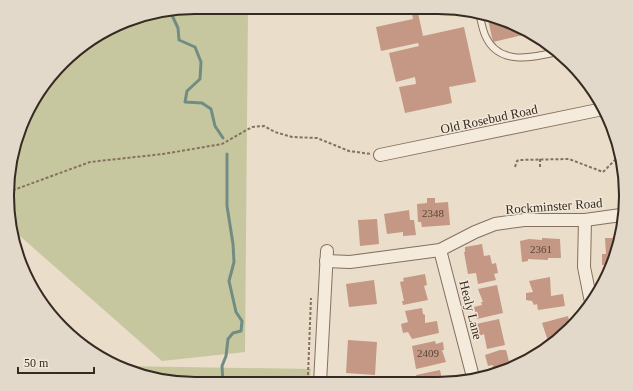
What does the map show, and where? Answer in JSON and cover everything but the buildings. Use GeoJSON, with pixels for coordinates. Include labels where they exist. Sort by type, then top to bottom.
{"type":"FeatureCollection","features":[{"type":"Feature","properties":{"kind":"street","name":"Old Rosebud Road"},"geometry":{"type":"LineString","coordinates":[[380,155],[598,110]]}},
{"type":"Feature","properties":{"kind":"street","name":"Rockminster Road"},"geometry":{"type":"LineString","coordinates":[[320,377],[327,256],[350,262],[440,250],[475,232],[495,224],[524,220],[585,220],[618,216]]}},
{"type":"Feature","properties":{"kind":"street"},"geometry":{"type":"LineString","coordinates":[[585,220],[584,267],[589,294]]}},
{"type":"Feature","properties":{"kind":"street","name":"Healy Lane"},"geometry":{"type":"LineString","coordinates":[[440,250],[472,374]]}},
{"type":"Feature","properties":{"kind":"lane"},"geometry":{"type":"LineString","coordinates":[[481,19],[485,35],[491,44],[502,53],[515,58],[530,58],[550,54]]}},
{"type":"Feature","properties":{"kind":"path"},"geometry":{"type":"LineString","coordinates":[[14,190],[90,162],[163,154],[222,144],[252,127],[264,126],[275,132],[292,137],[317,138],[349,151],[380,155]]}},
{"type":"Feature","properties":{"kind":"path"},"geometry":{"type":"LineString","coordinates":[[515,167],[517,161],[519,160],[540,159],[577,161],[603,172],[616,159]]}},
{"type":"Feature","properties":{"kind":"path"},"geometry":{"type":"LineString","coordinates":[[540,159],[540,167]]}},
{"type":"Feature","properties":{"kind":"path"},"geometry":{"type":"LineString","coordinates":[[308,375],[311,298]]}},
{"type":"Feature","properties":{"kind":"green space"},"geometry":{"type":"Polygon","coordinates":[[[184,14],[248,14],[245,352],[162,361],[18,234],[14,207],[14,184],[17,160],[33,115],[52,85],[76,59],[105,38],[126,28],[160,17],[184,14]]]}},
{"type":"Feature","properties":{"kind":"green space"},"geometry":{"type":"Polygon","coordinates":[[[135,366],[311,369],[310,377],[184,377],[160,374],[135,366]]]}},
{"type":"Feature","properties":{"kind":"waterway"},"geometry":{"type":"LineString","coordinates":[[172,16],[178,28],[179,40],[195,47],[201,62],[200,79],[187,91],[185,102],[202,103],[211,109],[215,126],[223,138]]}},
{"type":"Feature","properties":{"kind":"waterway"},"geometry":{"type":"LineString","coordinates":[[223,377],[222,366],[226,356],[228,339],[233,333],[241,331],[242,321],[236,312],[229,281],[234,262],[233,244],[227,206],[227,154]]}}]}
